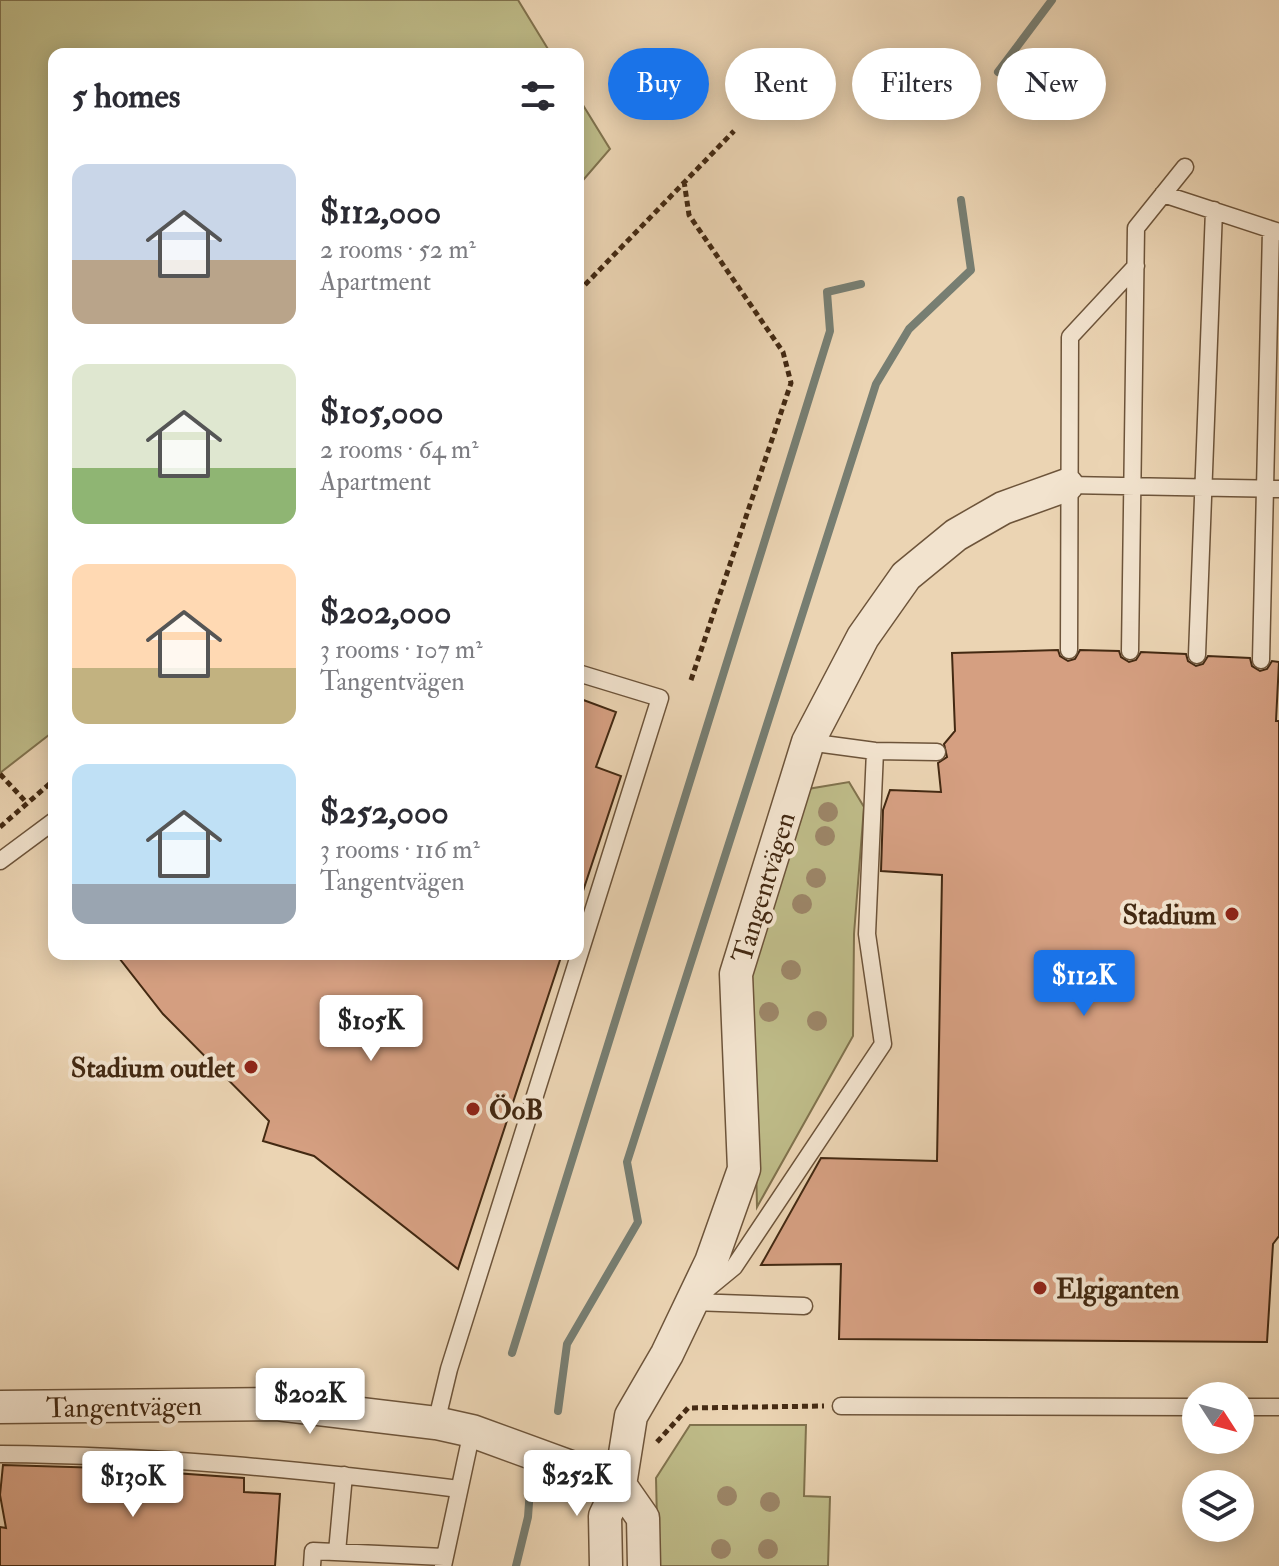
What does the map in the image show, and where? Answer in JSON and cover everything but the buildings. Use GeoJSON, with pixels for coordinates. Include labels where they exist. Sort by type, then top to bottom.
{"type":"FeatureCollection","features":[{"type":"Feature","properties":{"kind":"street","name":"Tangentvägen"},"geometry":{"type":"LineString","coordinates":[[606,1566],[605,1516],[620,1485],[631,1416],[711,1262],[744,1169],[736,974],[808,742],[863,637],[906,576],[956,535],[1003,508],[1067,485]]}},
{"type":"Feature","properties":{"kind":"street","name":"Tangentvägen"},"geometry":{"type":"LineString","coordinates":[[0,1407],[277,1404],[436,1423],[472,1431],[620,1485]]}},
{"type":"Feature","properties":{"kind":"street"},"geometry":{"type":"LineString","coordinates":[[620,1485],[643,1518],[644,1566]]}},
{"type":"Feature","properties":{"kind":"lane"},"geometry":{"type":"LineString","coordinates":[[1130,651],[1136,228],[1185,167]]}},
{"type":"Feature","properties":{"kind":"lane"},"geometry":{"type":"LineString","coordinates":[[1163,194],[1275,231],[1272,488],[1261,660]]}},
{"type":"Feature","properties":{"kind":"lane"},"geometry":{"type":"LineString","coordinates":[[1197,655],[1214,210]]}},
{"type":"Feature","properties":{"kind":"lane"},"geometry":{"type":"LineString","coordinates":[[1069,650],[1067,485],[1070,337],[1136,266]]}},
{"type":"Feature","properties":{"kind":"lane"},"geometry":{"type":"LineString","coordinates":[[1067,485],[1272,488]]}},
{"type":"Feature","properties":{"kind":"lane"},"geometry":{"type":"LineString","coordinates":[[584,675],[660,698],[584,940]]}},
{"type":"Feature","properties":{"kind":"lane"},"geometry":{"type":"LineString","coordinates":[[808,742],[875,751],[937,752]]}},
{"type":"Feature","properties":{"kind":"lane"},"geometry":{"type":"LineString","coordinates":[[692,1302],[734,1267],[883,1044],[867,934],[875,751]]}},
{"type":"Feature","properties":{"kind":"lane"},"geometry":{"type":"LineString","coordinates":[[0,861],[48,825]]}},
{"type":"Feature","properties":{"kind":"lane"},"geometry":{"type":"LineString","coordinates":[[436,1423],[449,1369],[578,960]]}},
{"type":"Feature","properties":{"kind":"lane"},"geometry":{"type":"LineString","coordinates":[[692,1302],[804,1306]]}},
{"type":"Feature","properties":{"kind":"lane"},"geometry":{"type":"LineString","coordinates":[[841,1406],[1182,1407]]}},
{"type":"Feature","properties":{"kind":"lane"},"geometry":{"type":"LineString","coordinates":[[1254,1407],[1279,1407]]}},
{"type":"Feature","properties":{"kind":"lane"},"geometry":{"type":"LineString","coordinates":[[312,1566],[313,1551],[443,1562],[472,1431]]}},
{"type":"Feature","properties":{"kind":"lane"},"geometry":{"type":"LineString","coordinates":[[0,1454],[104,1455],[344,1475],[459,1489]]}},
{"type":"Feature","properties":{"kind":"lane"},"geometry":{"type":"LineString","coordinates":[[337,1552],[344,1475]]}},
{"type":"Feature","properties":{"kind":"path"},"geometry":{"type":"LineString","coordinates":[[584,286],[734,131]]}},
{"type":"Feature","properties":{"kind":"path"},"geometry":{"type":"LineString","coordinates":[[684,181],[689,215],[783,352],[791,383],[690,683]]}},
{"type":"Feature","properties":{"kind":"path"},"geometry":{"type":"LineString","coordinates":[[0,774],[26,802]]}},
{"type":"Feature","properties":{"kind":"path"},"geometry":{"type":"LineString","coordinates":[[0,827],[48,785]]}},
{"type":"Feature","properties":{"kind":"path"},"geometry":{"type":"LineString","coordinates":[[620,1485],[688,1408],[841,1406]]}},
{"type":"Feature","properties":{"kind":"shaded area"},"geometry":{"type":"Polygon","coordinates":[[[0,0],[518,0],[547,48],[48,48],[48,736],[0,773],[0,0]]]}},
{"type":"Feature","properties":{"kind":"shaded area"},"geometry":{"type":"Polygon","coordinates":[[[584,107],[610,149],[584,179],[584,107]]]}},
{"type":"Feature","properties":{"kind":"shaded area"},"geometry":{"type":"Polygon","coordinates":[[[849,782],[864,807],[854,934],[853,1036],[757,1207],[752,975],[808,789],[849,782]]]}},
{"type":"Feature","properties":{"kind":"shaded area"},"geometry":{"type":"Polygon","coordinates":[[[690,1425],[806,1425],[804,1496],[830,1497],[828,1566],[658,1566],[656,1478],[690,1425]]]}},
{"type":"Feature","properties":{"kind":"waterway"},"geometry":{"type":"LineString","coordinates":[[1016,48],[1052,0]]}},
{"type":"Feature","properties":{"kind":"waterway"},"geometry":{"type":"LineString","coordinates":[[558,1411],[567,1344],[638,1222],[627,1162],[876,384],[909,329],[971,270],[961,200]]}},
{"type":"Feature","properties":{"kind":"waterway"},"geometry":{"type":"LineString","coordinates":[[512,1353],[830,331],[827,292],[861,284]]}},
{"type":"Feature","properties":{"kind":"waterway"},"geometry":{"type":"LineString","coordinates":[[516,1566],[528,1517],[530,1489]]}},
{"type":"Feature","properties":{"kind":"place","name":"Stadium"},"geometry":{"type":"Point","coordinates":[1232,914]}},
{"type":"Feature","properties":{"kind":"place","name":"Stadium outlet"},"geometry":{"type":"Point","coordinates":[251,1067]}},
{"type":"Feature","properties":{"kind":"place","name":"ÖoB"},"geometry":{"type":"Point","coordinates":[473,1109]}},
{"type":"Feature","properties":{"kind":"place","name":"Elgiganten"},"geometry":{"type":"Point","coordinates":[1040,1288]}}]}
